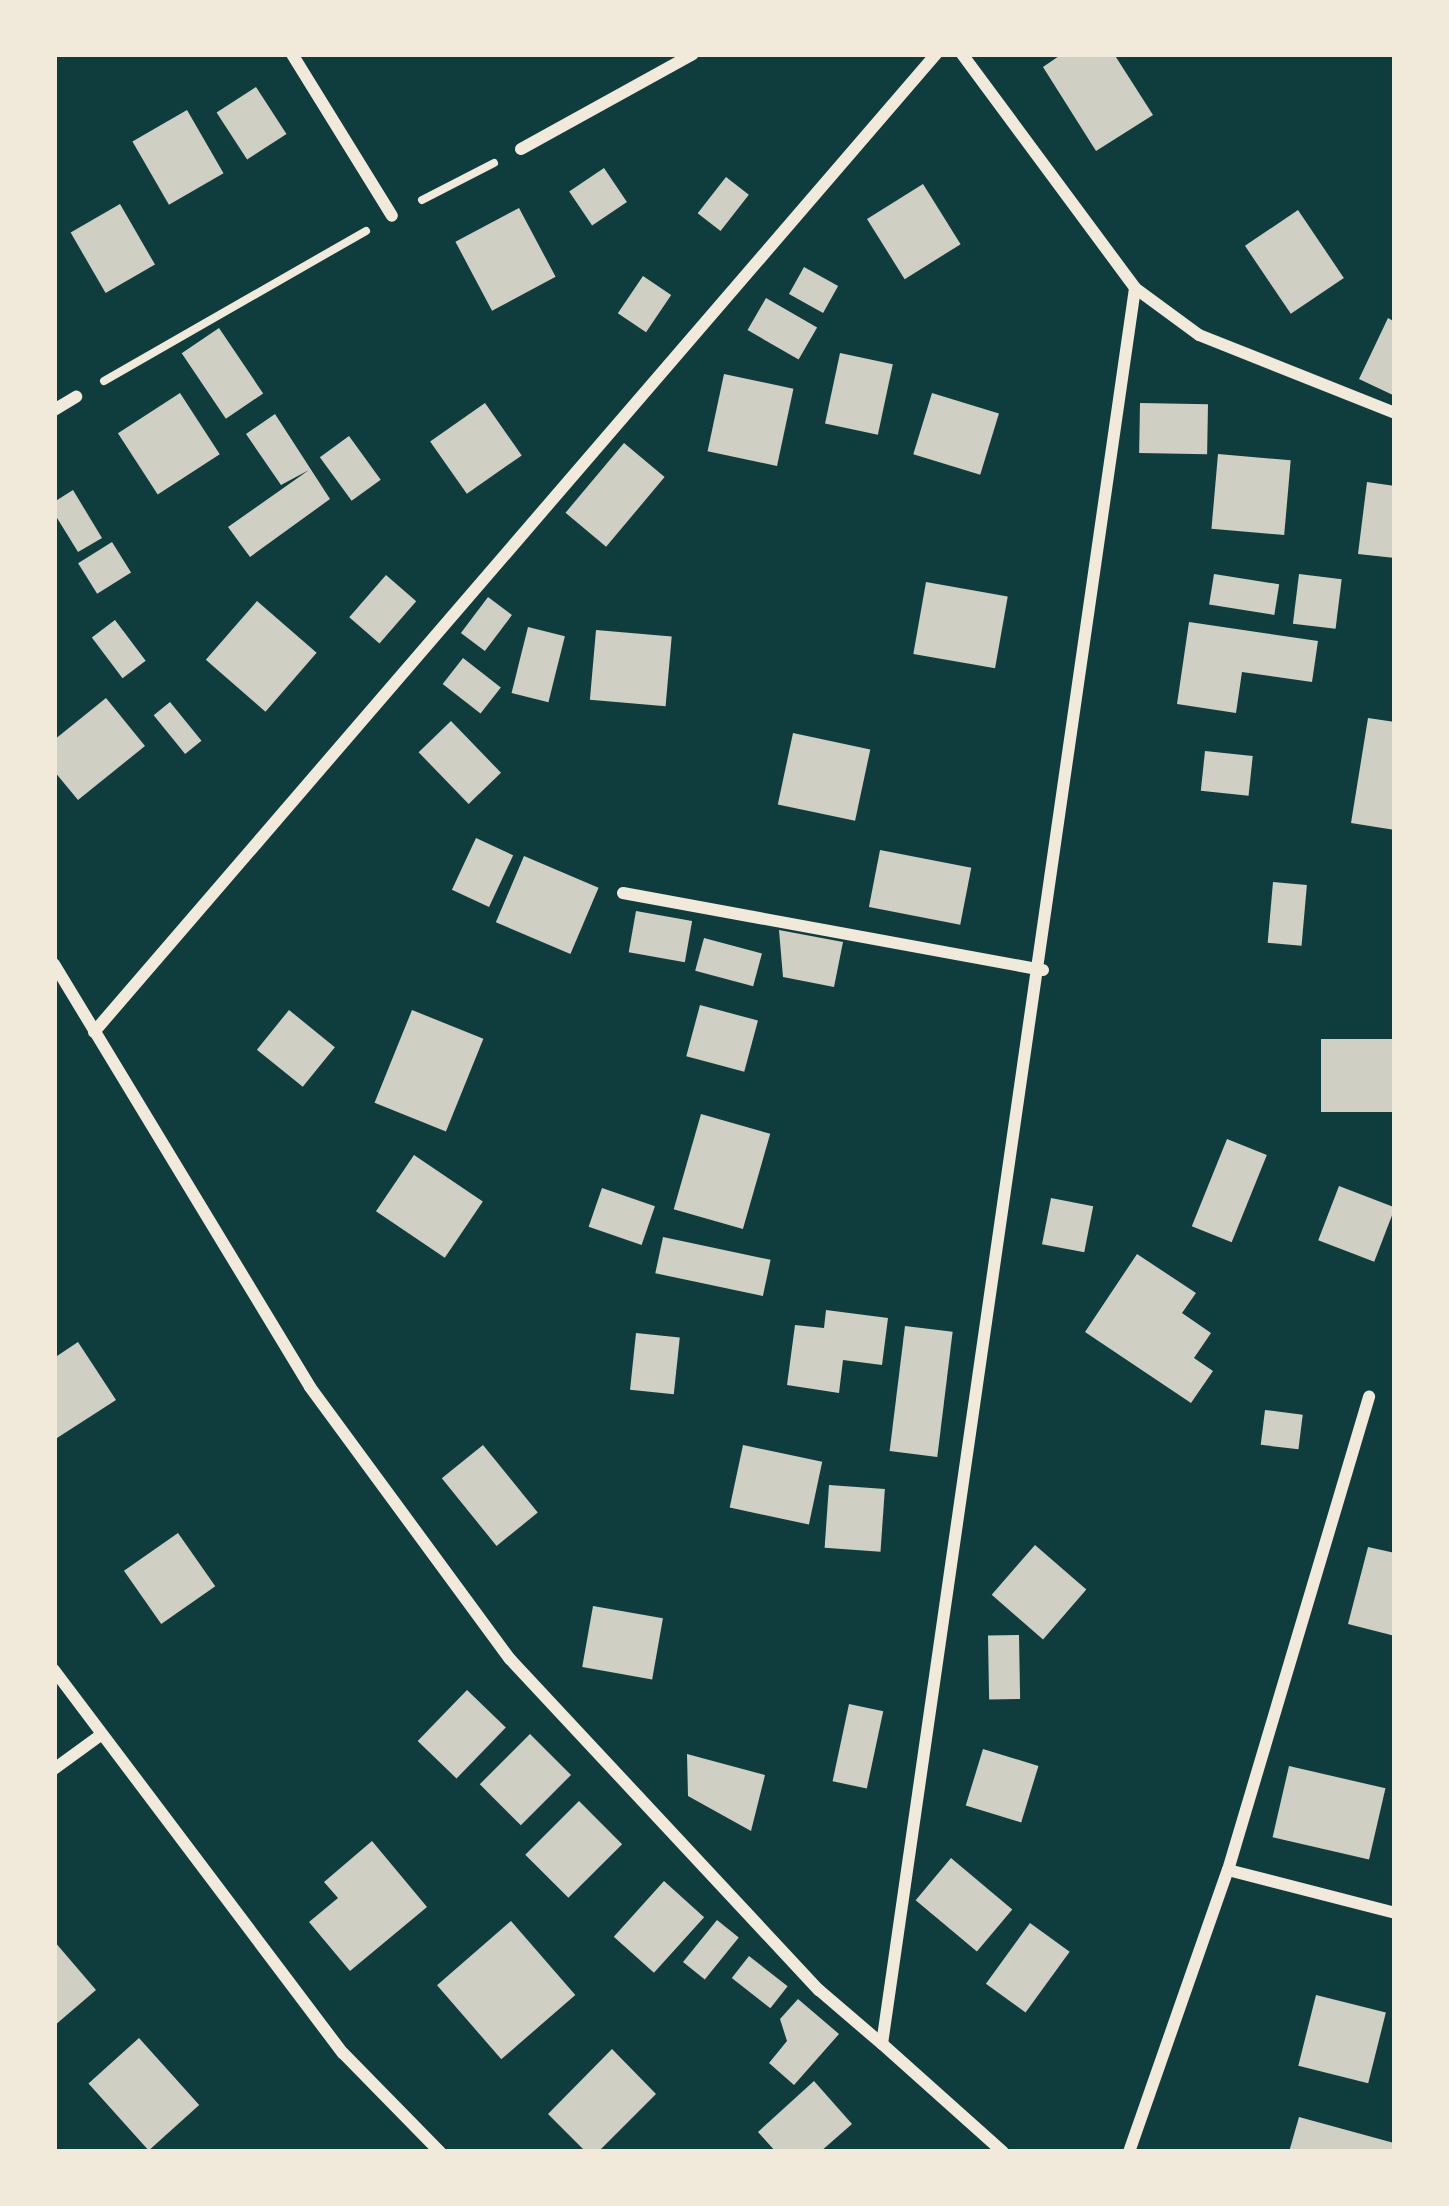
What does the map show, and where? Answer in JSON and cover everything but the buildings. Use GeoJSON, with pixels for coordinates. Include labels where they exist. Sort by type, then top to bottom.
{"type":"FeatureCollection","features":[{"type":"Feature","properties":{"kind":"street"},"geometry":{"type":"LineString","coordinates":[[292,54],[392,216]]}},
{"type":"Feature","properties":{"kind":"street"},"geometry":{"type":"LineString","coordinates":[[521,149],[693,54]]}},
{"type":"Feature","properties":{"kind":"street"},"geometry":{"type":"LineString","coordinates":[[94,1032],[936,54]]}},
{"type":"Feature","properties":{"kind":"street"},"geometry":{"type":"LineString","coordinates":[[962,54],[1136,287],[1199,334],[1395,413]]}},
{"type":"Feature","properties":{"kind":"street"},"geometry":{"type":"LineString","coordinates":[[882,2044],[1043,970],[1136,287]]}},
{"type":"Feature","properties":{"kind":"street"},"geometry":{"type":"LineString","coordinates":[[54,410],[76,397]]}},
{"type":"Feature","properties":{"kind":"street"},"geometry":{"type":"LineString","coordinates":[[623,892],[1043,970]]}},
{"type":"Feature","properties":{"kind":"street"},"geometry":{"type":"LineString","coordinates":[[54,964],[310,1387],[510,1659],[819,1990],[1003,2152]]}},
{"type":"Feature","properties":{"kind":"street"},"geometry":{"type":"LineString","coordinates":[[1129,2152],[1228,1870],[1369,1397]]}},
{"type":"Feature","properties":{"kind":"street"},"geometry":{"type":"LineString","coordinates":[[54,1670],[98,1737],[343,2053],[440,2152]]}},
{"type":"Feature","properties":{"kind":"street"},"geometry":{"type":"LineString","coordinates":[[54,1769],[98,1737]]}},
{"type":"Feature","properties":{"kind":"street"},"geometry":{"type":"LineString","coordinates":[[1228,1870],[1395,1912]]}},
{"type":"Feature","properties":{"kind":"path"},"geometry":{"type":"LineString","coordinates":[[76,397],[392,216],[521,149]]}}]}
